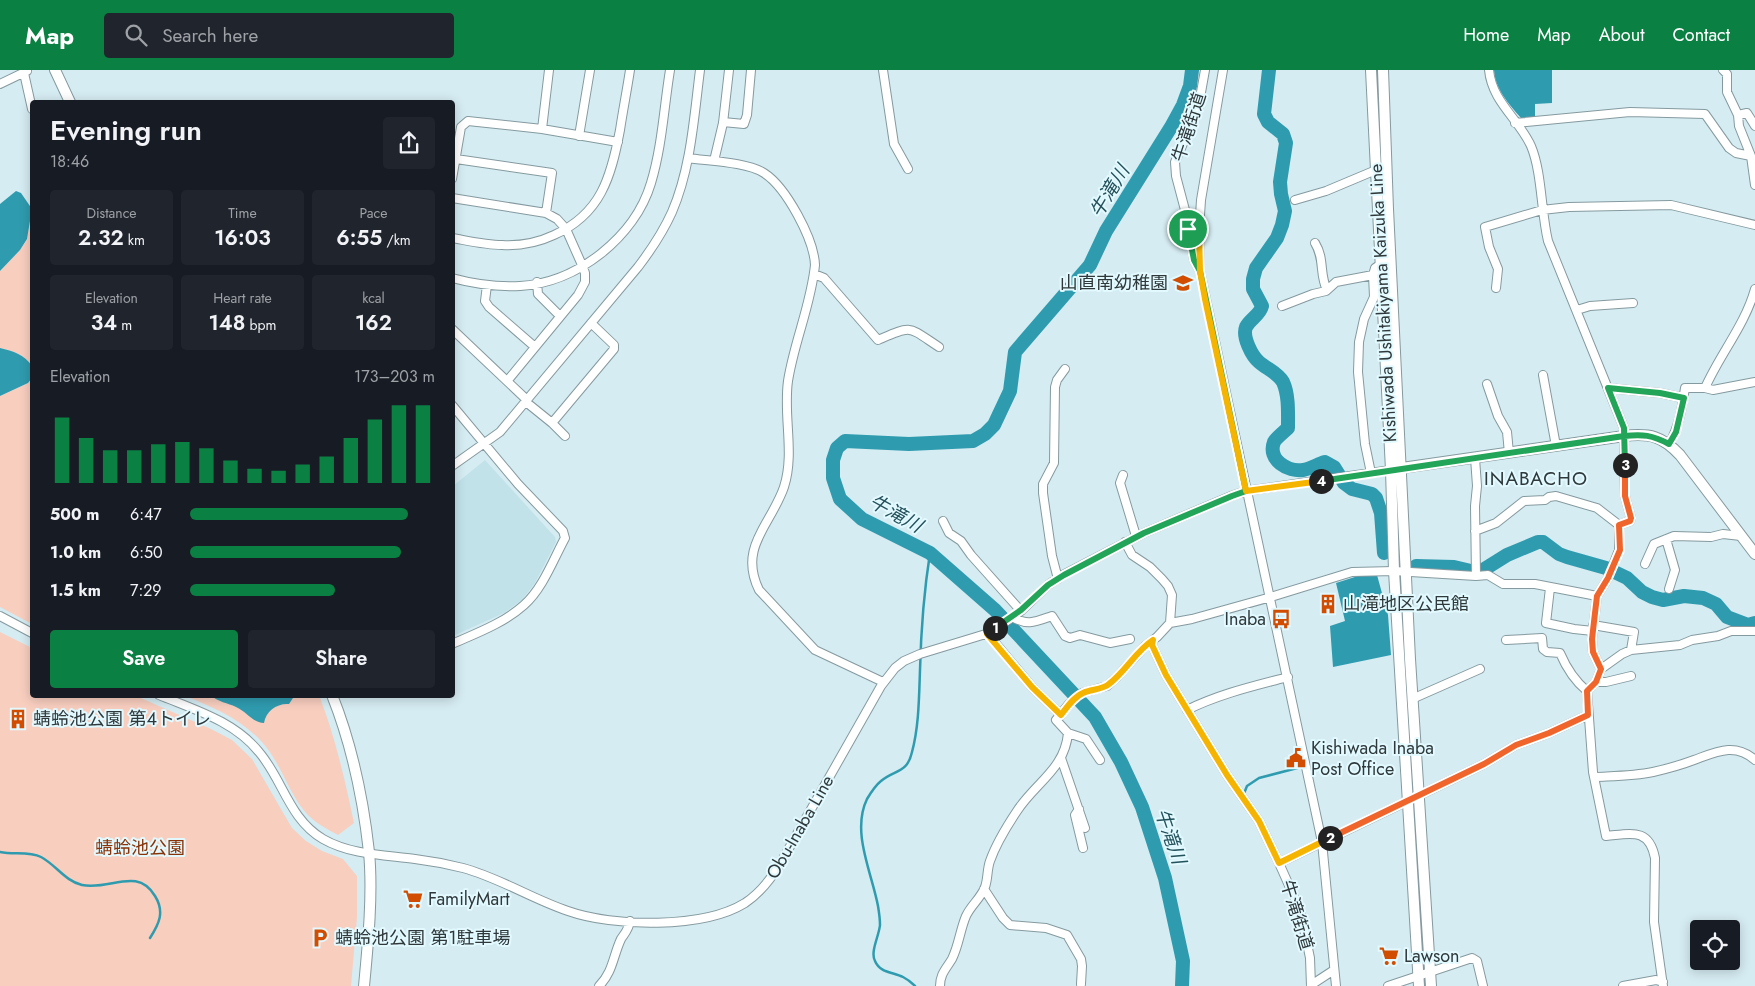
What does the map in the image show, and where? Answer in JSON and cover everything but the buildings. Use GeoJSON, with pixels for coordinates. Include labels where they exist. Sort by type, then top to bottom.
{"type":"FeatureCollection","features":[{"type":"Feature","properties":{"kind":"main road"},"geometry":{"type":"LineString","coordinates":[[55,70],[69,100]]}},
{"type":"Feature","properties":{"kind":"main road","name":"Kishiwada Ushitakiyama Kaizuka Line"},"geometry":{"type":"LineString","coordinates":[[1371,70],[1381,264],[1396,469],[1406,572],[1430,986]]}},
{"type":"Feature","properties":{"kind":"main road","name":"Kishiwada Ushitakiyama Kaizuka Line"},"geometry":{"type":"LineString","coordinates":[[1383,70],[1396,469],[1394,571],[1419,981]]}},
{"type":"Feature","properties":{"kind":"main road"},"geometry":{"type":"LineString","coordinates":[[1396,469],[1624,436],[1640,434],[1654,436],[1669,444],[1696,475],[1755,554]]}},
{"type":"Feature","properties":{"kind":"main road"},"geometry":{"type":"LineString","coordinates":[[334,698],[356,771],[369,853],[370,911],[364,986]]}},
{"type":"Feature","properties":{"kind":"street"},"geometry":{"type":"LineString","coordinates":[[542,129],[549,70]]}},
{"type":"Feature","properties":{"kind":"street"},"geometry":{"type":"LineString","coordinates":[[579,136],[590,70]]}},
{"type":"Feature","properties":{"kind":"street"},"geometry":{"type":"LineString","coordinates":[[455,238],[502,245],[527,244],[540,241],[566,229],[590,210],[602,194],[613,165],[630,70]]}},
{"type":"Feature","properties":{"kind":"street"},"geometry":{"type":"LineString","coordinates":[[455,279],[487,285],[522,286],[553,279],[582,265],[604,250],[623,233],[643,202],[651,183],[670,70]]}},
{"type":"Feature","properties":{"kind":"street"},"geometry":{"type":"LineString","coordinates":[[455,464],[500,432],[638,267],[658,239],[672,212],[688,158],[700,70]]}},
{"type":"Feature","properties":{"kind":"street"},"geometry":{"type":"LineString","coordinates":[[714,161],[723,122],[729,70]]}},
{"type":"Feature","properties":{"kind":"street"},"geometry":{"type":"LineString","coordinates":[[723,122],[744,124],[747,115],[751,70]]}},
{"type":"Feature","properties":{"kind":"street"},"geometry":{"type":"LineString","coordinates":[[883,70],[894,144],[908,169]]}},
{"type":"Feature","properties":{"kind":"street","name":"牛滝街道"},"geometry":{"type":"LineString","coordinates":[[1200,271],[1194,260],[1176,176],[1175,162],[1198,109],[1205,70]]}},
{"type":"Feature","properties":{"kind":"street"},"geometry":{"type":"LineString","coordinates":[[1223,70],[1201,200],[1199,230],[1200,271],[1322,842],[1336,986]]}},
{"type":"Feature","properties":{"kind":"street"},"geometry":{"type":"LineString","coordinates":[[1488,70],[1492,88],[1502,106],[1516,123],[1532,148],[1548,241],[1622,423],[1625,496],[1631,518],[1630,521],[1619,525]]}},
{"type":"Feature","properties":{"kind":"street"},"geometry":{"type":"LineString","coordinates":[[1723,70],[1727,74],[1727,92],[1738,115],[1739,126],[1751,156],[1755,185]]}},
{"type":"Feature","properties":{"kind":"street"},"geometry":{"type":"LineString","coordinates":[[0,84],[26,71],[31,100]]}},
{"type":"Feature","properties":{"kind":"street"},"geometry":{"type":"LineString","coordinates":[[1516,123],[1630,112],[1705,114],[1729,148],[1736,153],[1751,156]]}},
{"type":"Feature","properties":{"kind":"street"},"geometry":{"type":"LineString","coordinates":[[1738,115],[1747,114],[1755,126]]}},
{"type":"Feature","properties":{"kind":"street"},"geometry":{"type":"LineString","coordinates":[[455,164],[461,127],[468,120],[542,129],[618,142]]}},
{"type":"Feature","properties":{"kind":"street"},"geometry":{"type":"LineString","coordinates":[[688,158],[740,165],[763,172],[780,188],[809,237],[815,255],[814,274],[788,383],[789,456],[787,472],[784,487],[757,539],[752,553],[753,578],[758,590],[815,650],[883,682]]}},
{"type":"Feature","properties":{"kind":"street"},"geometry":{"type":"LineString","coordinates":[[456,159],[552,173],[546,213]]}},
{"type":"Feature","properties":{"kind":"street"},"geometry":{"type":"LineString","coordinates":[[1295,200],[1326,191],[1376,170]]}},
{"type":"Feature","properties":{"kind":"street"},"geometry":{"type":"LineString","coordinates":[[455,198],[546,213],[557,219],[566,229],[586,273],[585,282],[578,295],[508,380]]}},
{"type":"Feature","properties":{"kind":"street"},"geometry":{"type":"LineString","coordinates":[[1496,288],[1498,269],[1489,247],[1486,227],[1542,210],[1569,207],[1671,205],[1755,225]]}},
{"type":"Feature","properties":{"kind":"street"},"geometry":{"type":"LineString","coordinates":[[1188,229],[1199,230]]}},
{"type":"Feature","properties":{"kind":"street"},"geometry":{"type":"LineString","coordinates":[[1315,243],[1320,251],[1322,278],[1327,290]]}},
{"type":"Feature","properties":{"kind":"street"},"geometry":{"type":"LineString","coordinates":[[1370,473],[1365,444],[1358,372],[1359,342],[1369,306],[1374,297],[1374,268],[1381,264]]}},
{"type":"Feature","properties":{"kind":"street"},"geometry":{"type":"LineString","coordinates":[[814,274],[824,278],[878,340],[906,328],[913,330],[939,347]]}},
{"type":"Feature","properties":{"kind":"street"},"geometry":{"type":"LineString","coordinates":[[1282,306],[1327,290],[1336,282],[1373,276]]}},
{"type":"Feature","properties":{"kind":"street"},"geometry":{"type":"LineString","coordinates":[[537,282],[538,294],[560,316]]}},
{"type":"Feature","properties":{"kind":"street"},"geometry":{"type":"LineString","coordinates":[[487,285],[485,301],[489,307],[535,347]]}},
{"type":"Feature","properties":{"kind":"street"},"geometry":{"type":"LineString","coordinates":[[1705,388],[1713,370],[1746,312],[1755,289]]}},
{"type":"Feature","properties":{"kind":"street"},"geometry":{"type":"LineString","coordinates":[[1577,310],[1590,306],[1633,303]]}},
{"type":"Feature","properties":{"kind":"street"},"geometry":{"type":"LineString","coordinates":[[552,423],[614,349],[614,346],[591,323]]}},
{"type":"Feature","properties":{"kind":"street"},"geometry":{"type":"LineString","coordinates":[[455,332],[565,436]]}},
{"type":"Feature","properties":{"kind":"street"},"geometry":{"type":"LineString","coordinates":[[1058,579],[1052,556],[1042,493],[1043,484],[1054,463],[1055,387],[1057,380],[1065,369]]}},
{"type":"Feature","properties":{"kind":"street"},"geometry":{"type":"LineString","coordinates":[[1543,375],[1556,446]]}},
{"type":"Feature","properties":{"kind":"street"},"geometry":{"type":"LineString","coordinates":[[1669,444],[1676,432],[1685,388],[1713,390],[1755,382]]}},
{"type":"Feature","properties":{"kind":"street"},"geometry":{"type":"LineString","coordinates":[[1487,384],[1498,416],[1507,432],[1509,453]]}},
{"type":"Feature","properties":{"kind":"street"},"geometry":{"type":"LineString","coordinates":[[1608,388],[1660,393],[1684,398]]}},
{"type":"Feature","properties":{"kind":"street"},"geometry":{"type":"LineString","coordinates":[[455,409],[518,484],[563,531],[565,538],[542,582],[525,605],[498,622],[455,643]]}},
{"type":"Feature","properties":{"kind":"street"},"geometry":{"type":"LineString","coordinates":[[1475,458],[1477,486],[1475,506],[1476,576]]}},
{"type":"Feature","properties":{"kind":"street","name":"Obu-Inaba Line"},"geometry":{"type":"LineString","coordinates":[[166,698],[209,715],[241,734],[268,764],[292,809],[311,830],[336,845],[369,853],[432,861],[464,868],[499,880],[553,906],[597,918],[678,922],[721,914],[738,907],[757,894],[773,874],[883,682],[904,661],[920,654],[988,633],[1012,617],[1043,589],[1058,579],[1136,536],[1178,517],[1246,491],[1396,469]]}},
{"type":"Feature","properties":{"kind":"street"},"geometry":{"type":"LineString","coordinates":[[1123,475],[1120,483],[1136,536]]}},
{"type":"Feature","properties":{"kind":"street"},"geometry":{"type":"LineString","coordinates":[[1475,531],[1496,523],[1524,501],[1545,500],[1556,496],[1597,508],[1619,525]]}},
{"type":"Feature","properties":{"kind":"street"},"geometry":{"type":"LineString","coordinates":[[943,521],[949,533],[961,541],[971,555],[1021,610]]}},
{"type":"Feature","properties":{"kind":"street"},"geometry":{"type":"LineString","coordinates":[[1601,669],[1593,652],[1593,628],[1597,596],[1608,578],[1620,550],[1619,525]]}},
{"type":"Feature","properties":{"kind":"street"},"geometry":{"type":"LineString","coordinates":[[1645,564],[1654,544],[1674,536],[1711,537],[1724,534],[1741,536]]}},
{"type":"Feature","properties":{"kind":"street"},"geometry":{"type":"LineString","coordinates":[[1666,539],[1675,570],[1669,589]]}},
{"type":"Feature","properties":{"kind":"street"},"geometry":{"type":"LineString","coordinates":[[1125,542],[1132,555],[1150,567],[1168,586],[1172,595],[1170,623]]}},
{"type":"Feature","properties":{"kind":"street"},"geometry":{"type":"LineString","coordinates":[[1100,760],[1086,739],[1068,733],[1056,720],[1069,704],[1082,693],[1107,686],[1117,678],[1145,646],[1170,623],[1192,619],[1271,597],[1352,572],[1394,571],[1476,576],[1488,575],[1503,584],[1535,584],[1597,596]]}},
{"type":"Feature","properties":{"kind":"street"},"geometry":{"type":"LineString","coordinates":[[1550,588],[1546,623],[1574,629],[1593,628],[1634,632],[1632,650]]}},
{"type":"Feature","properties":{"kind":"street"},"geometry":{"type":"LineString","coordinates":[[0,616],[30,632]]}},
{"type":"Feature","properties":{"kind":"street"},"geometry":{"type":"LineString","coordinates":[[1012,617],[1022,622],[1031,623],[1052,616],[1066,636],[1070,638],[1080,634],[1110,643],[1130,639]]}},
{"type":"Feature","properties":{"kind":"street"},"geometry":{"type":"LineString","coordinates":[[1587,691],[1596,682],[1601,669],[1632,650],[1680,645],[1692,640],[1718,636],[1731,631],[1755,631]]}},
{"type":"Feature","properties":{"kind":"street"},"geometry":{"type":"LineString","coordinates":[[988,633],[1032,687],[1061,715]]}},
{"type":"Feature","properties":{"kind":"street"},"geometry":{"type":"LineString","coordinates":[[1506,640],[1542,638],[1543,649],[1547,652],[1560,653],[1566,666],[1573,673],[1578,683],[1587,691],[1593,772],[1606,836],[1636,834],[1647,838],[1653,848],[1655,858],[1654,922],[1663,984]]}},
{"type":"Feature","properties":{"kind":"street","name":"牛滝街道"},"geometry":{"type":"LineString","coordinates":[[1153,640],[1152,645],[1166,675],[1227,775],[1259,821],[1279,863],[1300,910],[1310,958],[1311,986]]}},
{"type":"Feature","properties":{"kind":"street"},"geometry":{"type":"LineString","coordinates":[[1412,699],[1480,669]]}},
{"type":"Feature","properties":{"kind":"street"},"geometry":{"type":"LineString","coordinates":[[1596,682],[1606,682],[1631,676]]}},
{"type":"Feature","properties":{"kind":"street"},"geometry":{"type":"LineString","coordinates":[[1187,710],[1202,702],[1288,677]]}},
{"type":"Feature","properties":{"kind":"street"},"geometry":{"type":"LineString","coordinates":[[1279,863],[1484,764],[1516,745],[1549,733],[1588,715]]}},
{"type":"Feature","properties":{"kind":"street"},"geometry":{"type":"LineString","coordinates":[[940,986],[940,976],[952,958],[961,927],[986,885],[989,862],[1012,819],[1025,800],[1050,774],[1061,758],[1067,746],[1068,733]]}},
{"type":"Feature","properties":{"kind":"street"},"geometry":{"type":"LineString","coordinates":[[1595,777],[1652,772],[1722,750],[1737,750],[1755,760]]}},
{"type":"Feature","properties":{"kind":"street"},"geometry":{"type":"LineString","coordinates":[[1061,758],[1085,828]]}},
{"type":"Feature","properties":{"kind":"street"},"geometry":{"type":"LineString","coordinates":[[1079,809],[1075,816],[1083,848]]}},
{"type":"Feature","properties":{"kind":"street"},"geometry":{"type":"LineString","coordinates":[[984,889],[1003,918],[1010,924],[1046,928],[1067,935],[1081,959],[1081,984]]}},
{"type":"Feature","properties":{"kind":"street"},"geometry":{"type":"LineString","coordinates":[[599,986],[607,978],[622,938],[629,928],[630,921]]}},
{"type":"Feature","properties":{"kind":"street"},"geometry":{"type":"LineString","coordinates":[[1388,986],[1419,981],[1430,972],[1472,958],[1477,961],[1479,966],[1483,986]]}},
{"type":"Feature","properties":{"kind":"street"},"geometry":{"type":"LineString","coordinates":[[1311,986],[1334,970]]}},
{"type":"Feature","properties":{"kind":"street"},"geometry":{"type":"LineString","coordinates":[[1623,986],[1656,980],[1663,984]]}},
{"type":"Feature","properties":{"kind":"shaded area"},"geometry":{"type":"Polygon","coordinates":[[[485,460],[555,537],[556,542],[535,583],[522,600],[504,613],[455,635],[455,484],[485,460]]]}},
{"type":"Feature","properties":{"kind":"green space"},"geometry":{"type":"Polygon","coordinates":[[[30,221],[30,364],[18,354],[0,348],[0,271],[27,240],[30,221]]]}},
{"type":"Feature","properties":{"kind":"green space"},"geometry":{"type":"Polygon","coordinates":[[[30,380],[30,623],[0,607],[0,396],[30,380]]]}},
{"type":"Feature","properties":{"kind":"green space","name":"蜻蛉池公園"},"geometry":{"type":"Polygon","coordinates":[[[0,632],[30,647],[30,698],[141,698],[232,740],[252,759],[292,828],[306,841],[322,851],[343,859],[357,876],[357,917],[351,986],[0,986],[0,632]]]}},
{"type":"Feature","properties":{"kind":"green space"},"geometry":{"type":"Polygon","coordinates":[[[190,698],[320,698],[335,742],[354,823],[338,835],[317,823],[300,805],[269,750],[262,742],[235,720],[190,698]]]}},
{"type":"Feature","properties":{"kind":"water"},"geometry":{"type":"Polygon","coordinates":[[[1494,70],[1552,70],[1552,103],[1535,104],[1535,117],[1521,118],[1507,102],[1500,90],[1494,70]]]}},
{"type":"Feature","properties":{"kind":"water"},"geometry":{"type":"Polygon","coordinates":[[[16,191],[21,193],[30,206],[30,221],[27,239],[20,250],[0,271],[0,204],[16,191]]]}},
{"type":"Feature","properties":{"kind":"water"},"geometry":{"type":"Polygon","coordinates":[[[0,348],[14,352],[26,359],[30,364],[30,380],[0,396],[0,348]]]}},
{"type":"Feature","properties":{"kind":"water"},"geometry":{"type":"Polygon","coordinates":[[[1377,575],[1388,615],[1391,655],[1333,667],[1330,626],[1345,621],[1336,583],[1358,576],[1377,575]]]}},
{"type":"Feature","properties":{"kind":"water"},"geometry":{"type":"Polygon","coordinates":[[[214,698],[293,698],[289,704],[276,706],[270,711],[264,723],[253,719],[240,709],[214,698]]]}},
{"type":"Feature","properties":{"kind":"waterway","name":"牛滝川"},"geometry":{"type":"LineString","coordinates":[[1182,986],[1183,961],[1165,878],[1142,807],[1121,762],[1095,717],[995,610],[930,553],[862,519],[840,499],[833,478],[833,460],[837,448],[845,441],[909,444],[973,441],[985,434],[994,425],[1010,391],[1015,352],[1090,265],[1106,231],[1183,105],[1190,86],[1192,70]]}},
{"type":"Feature","properties":{"kind":"waterway"},"geometry":{"type":"LineString","coordinates":[[1269,70],[1264,114],[1268,122],[1283,134],[1286,143],[1280,182],[1285,211],[1277,238],[1256,268],[1253,289],[1262,306],[1246,327],[1245,336],[1253,355],[1281,379],[1286,393],[1288,428],[1274,442],[1273,454],[1280,464],[1297,470],[1306,469],[1325,462],[1334,467],[1344,483],[1352,489],[1372,494],[1376,498],[1381,513],[1384,553]]}},
{"type":"Feature","properties":{"kind":"waterway"},"geometry":{"type":"LineString","coordinates":[[1416,566],[1454,567],[1475,572],[1483,570],[1507,555],[1538,542],[1543,542],[1559,554],[1606,568],[1627,578],[1642,592],[1652,597],[1663,600],[1684,596],[1703,598],[1716,604],[1727,617],[1748,625],[1755,623]]}},
{"type":"Feature","properties":{"kind":"waterway"},"geometry":{"type":"LineString","coordinates":[[915,986],[903,977],[880,968],[875,961],[874,949],[880,918],[864,852],[861,825],[863,812],[871,792],[886,777],[904,768],[912,752],[919,701],[923,611],[930,553]]}},
{"type":"Feature","properties":{"kind":"waterway"},"geometry":{"type":"LineString","coordinates":[[1243,796],[1247,786],[1259,778],[1305,766]]}},
{"type":"Feature","properties":{"kind":"waterway"},"geometry":{"type":"LineString","coordinates":[[0,852],[31,854],[41,857],[71,880],[82,885],[103,885],[122,881],[140,882],[148,887],[160,907],[160,918],[150,938]]}},
{"type":"Feature","properties":{"kind":"place","name":"山直南幼稚園"},"geometry":{"type":"Point","coordinates":[1183,283]}},
{"type":"Feature","properties":{"kind":"place","name":"山滝地区公民館"},"geometry":{"type":"Point","coordinates":[1328,604]}},
{"type":"Feature","properties":{"kind":"place","name":"Inaba"},"geometry":{"type":"Point","coordinates":[1281,619]}},
{"type":"Feature","properties":{"kind":"place","name":"蜻蛉池公園 第4トイレ"},"geometry":{"type":"Point","coordinates":[18,719]}},
{"type":"Feature","properties":{"kind":"place","name":"Kishiwada Inaba Post Office"},"geometry":{"type":"Point","coordinates":[1296,758]}},
{"type":"Feature","properties":{"kind":"place","name":"FamilyMart"},"geometry":{"type":"Point","coordinates":[413,899]}},
{"type":"Feature","properties":{"kind":"place","name":"蜻蛉池公園 第1駐車場"},"geometry":{"type":"Point","coordinates":[320,938]}},
{"type":"Feature","properties":{"kind":"place","name":"Lawson"},"geometry":{"type":"Point","coordinates":[1389,956]}},
{"type":"Feature","properties":{"kind":"district","name":"INABACHO"},"geometry":{"type":"Point","coordinates":[1536,478]}},
{"type":"Feature","properties":{"kind":"route"},"geometry":{"type":"LineString","coordinates":[[1188,229],[1194,260],[1200,271],[1246,491],[1170,521],[1125,542],[1064,575],[1048,585],[1021,610],[987,634],[1032,687],[1061,715],[1069,704],[1082,693],[1107,686],[1117,678],[1136,655],[1153,640],[1152,645],[1166,675],[1227,775],[1259,821],[1279,863],[1484,764],[1516,745],[1549,733],[1588,715],[1587,691],[1596,682],[1601,669],[1593,652],[1592,639],[1597,596],[1608,578],[1620,550],[1619,525],[1630,521],[1631,518],[1625,496],[1624,436],[1624,428],[1608,388],[1660,393],[1684,398],[1676,432],[1669,444],[1654,436],[1640,434],[1624,436],[1391,470],[1334,479],[1246,491],[1205,299],[1200,271],[1199,230],[1188,229]]}}]}
